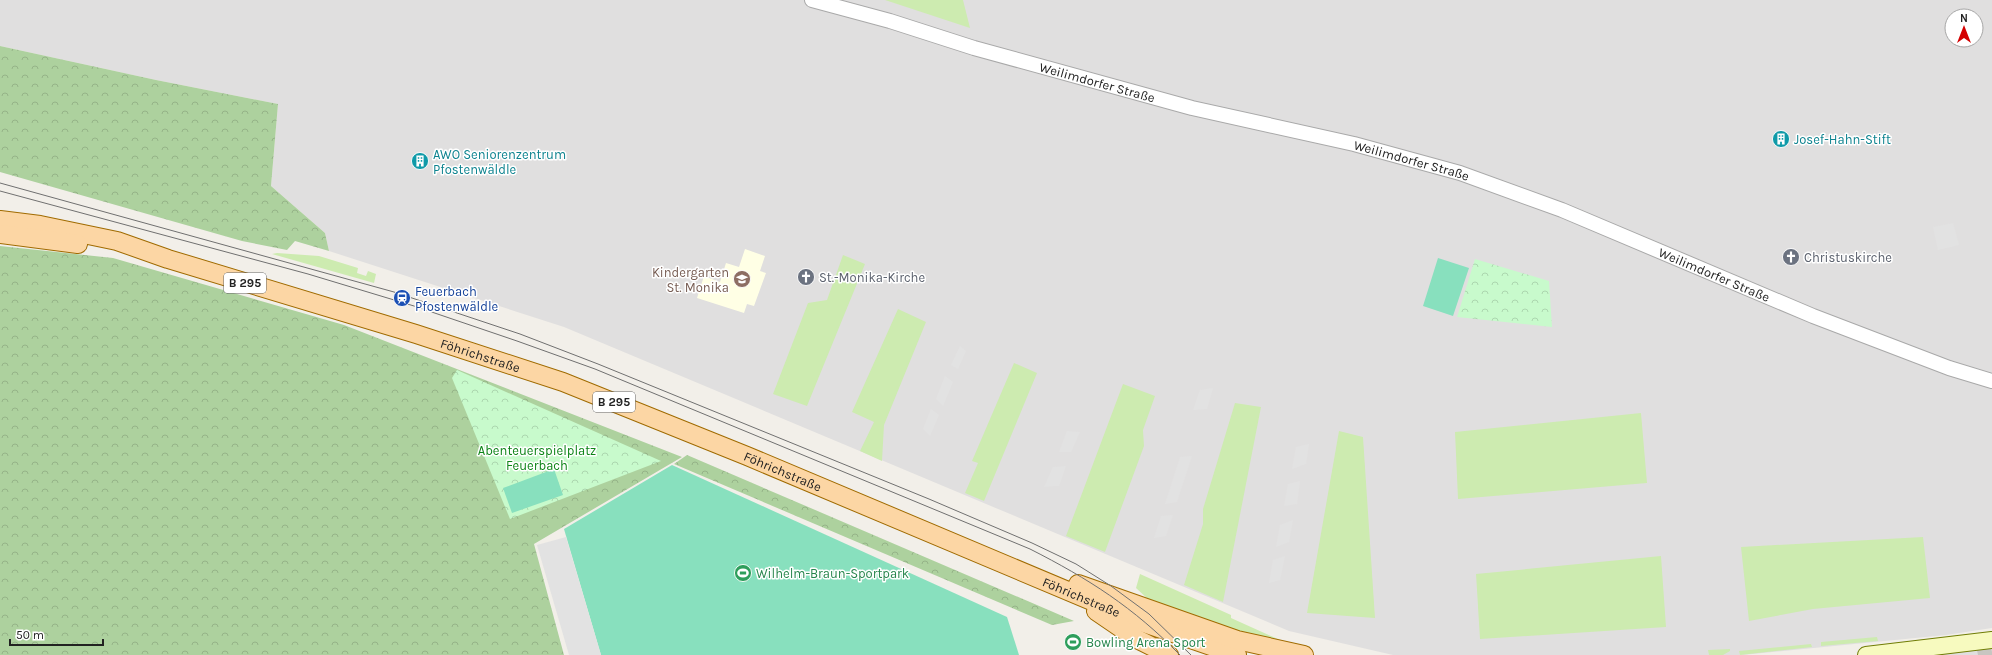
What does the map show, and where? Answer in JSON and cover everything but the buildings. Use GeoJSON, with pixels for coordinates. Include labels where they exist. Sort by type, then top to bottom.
{"type":"FeatureCollection","features":[{"type":"Feature","properties":{"kind":"main road","name":"B 295"},"geometry":{"type":"LineString","coordinates":[[0,220],[40,225],[117,241],[168,260]]}},
{"type":"Feature","properties":{"kind":"main road","name":"B 295"},"geometry":{"type":"LineString","coordinates":[[0,234],[103,248],[168,260]]}},
{"type":"Feature","properties":{"kind":"main road","name":"Föhrichstraße"},"geometry":{"type":"LineString","coordinates":[[168,260],[416,334],[563,382],[656,418],[1144,623],[1237,655]]}},
{"type":"Feature","properties":{"kind":"main road"},"geometry":{"type":"LineString","coordinates":[[1043,581],[1079,584],[1237,640],[1304,655]]}},
{"type":"Feature","properties":{"kind":"main road"},"geometry":{"type":"LineString","coordinates":[[1071,593],[1137,639],[1169,655]]}},
{"type":"Feature","properties":{"kind":"main road"},"geometry":{"type":"LineString","coordinates":[[1866,655],[1973,644],[1992,640]]}},
{"type":"Feature","properties":{"kind":"street","name":"Weilimdorfer Straße"},"geometry":{"type":"LineString","coordinates":[[812,0],[890,21],[974,48],[1184,106],[1354,144],[1460,173],[1562,210],[1813,316],[1949,368],[1992,380]]}},
{"type":"Feature","properties":{"kind":"shaded area"},"geometry":{"type":"Polygon","coordinates":[[[0,0],[1992,0],[1992,628],[1946,635],[1742,655],[1393,655],[1289,631],[564,327],[329,251],[325,233],[271,186],[278,104],[156,80],[0,46],[0,0]]]}},
{"type":"Feature","properties":{"kind":"shaded area"},"geometry":{"type":"Polygon","coordinates":[[[1953,223],[1959,245],[1938,250],[1933,227],[1953,223]]]}},
{"type":"Feature","properties":{"kind":"shaded area","name":"Kindergarten St. Monika"},"geometry":{"type":"Polygon","coordinates":[[[745,249],[765,256],[760,271],[766,273],[754,306],[747,304],[744,313],[697,298],[704,276],[720,282],[726,263],[739,267],[745,249]]]}},
{"type":"Feature","properties":{"kind":"shaded area"},"geometry":{"type":"Polygon","coordinates":[[[960,346],[966,351],[958,369],[951,365],[960,346]]]}},
{"type":"Feature","properties":{"kind":"shaded area"},"geometry":{"type":"Polygon","coordinates":[[[945,376],[953,382],[943,406],[936,399],[945,376]]]}},
{"type":"Feature","properties":{"kind":"shaded area"},"geometry":{"type":"Polygon","coordinates":[[[1213,388],[1207,409],[1193,410],[1200,390],[1213,388]]]}},
{"type":"Feature","properties":{"kind":"shaded area"},"geometry":{"type":"Polygon","coordinates":[[[931,409],[939,415],[930,436],[923,429],[931,409]]]}},
{"type":"Feature","properties":{"kind":"shaded area"},"geometry":{"type":"Polygon","coordinates":[[[1067,431],[1080,432],[1071,452],[1059,452],[1067,431]]]}},
{"type":"Feature","properties":{"kind":"shaded area"},"geometry":{"type":"Polygon","coordinates":[[[1309,444],[1306,464],[1292,469],[1296,447],[1309,444]]]}},
{"type":"Feature","properties":{"kind":"shaded area"},"geometry":{"type":"Polygon","coordinates":[[[1192,456],[1177,502],[1165,504],[1180,457],[1192,456]]]}},
{"type":"Feature","properties":{"kind":"shaded area"},"geometry":{"type":"Polygon","coordinates":[[[1066,466],[1059,486],[1044,487],[1053,467],[1066,466]]]}},
{"type":"Feature","properties":{"kind":"shaded area"},"geometry":{"type":"Polygon","coordinates":[[[1300,481],[1297,504],[1284,506],[1288,484],[1300,481]]]}},
{"type":"Feature","properties":{"kind":"shaded area"},"geometry":{"type":"Polygon","coordinates":[[[1173,515],[1166,536],[1154,538],[1161,516],[1173,515]]]}},
{"type":"Feature","properties":{"kind":"shaded area"},"geometry":{"type":"Polygon","coordinates":[[[1293,520],[1289,542],[1276,547],[1280,525],[1293,520]]]}},
{"type":"Feature","properties":{"kind":"shaded area"},"geometry":{"type":"Polygon","coordinates":[[[566,537],[601,655],[569,655],[537,545],[566,537]]]}},
{"type":"Feature","properties":{"kind":"shaded area"},"geometry":{"type":"Polygon","coordinates":[[[1285,556],[1280,580],[1269,583],[1273,560],[1285,556]]]}},
{"type":"Feature","properties":{"kind":"shaded area"},"geometry":{"type":"Polygon","coordinates":[[[1992,637],[1992,655],[1907,655],[1992,637]]]}},
{"type":"Feature","properties":{"kind":"green space"},"geometry":{"type":"Polygon","coordinates":[[[885,0],[963,0],[970,28],[885,0]]]}},
{"type":"Feature","properties":{"kind":"green space"},"geometry":{"type":"Polygon","coordinates":[[[0,46],[156,80],[278,104],[271,186],[325,233],[329,251],[295,241],[287,250],[242,241],[0,172],[0,46]]]}},
{"type":"Feature","properties":{"kind":"green space"},"geometry":{"type":"Polygon","coordinates":[[[0,246],[113,258],[344,325],[682,457],[534,544],[564,655],[0,655],[0,246]]]}},
{"type":"Feature","properties":{"kind":"green space"},"geometry":{"type":"Polygon","coordinates":[[[277,253],[319,256],[358,268],[357,273],[366,276],[368,271],[376,274],[374,283],[272,254],[277,253]]]}},
{"type":"Feature","properties":{"kind":"green space"},"geometry":{"type":"Polygon","coordinates":[[[843,255],[865,264],[807,406],[773,394],[808,303],[827,300],[843,255]]]}},
{"type":"Feature","properties":{"kind":"green space"},"geometry":{"type":"Polygon","coordinates":[[[1438,258],[1469,268],[1453,316],[1423,306],[1438,258]]]}},
{"type":"Feature","properties":{"kind":"green space"},"geometry":{"type":"Polygon","coordinates":[[[1475,259],[1549,281],[1552,327],[1457,317],[1475,259]]]}},
{"type":"Feature","properties":{"kind":"green space"},"geometry":{"type":"Polygon","coordinates":[[[898,309],[926,322],[884,425],[882,461],[860,451],[874,422],[852,412],[898,309]]]}},
{"type":"Feature","properties":{"kind":"green space"},"geometry":{"type":"Polygon","coordinates":[[[1014,363],[1037,373],[984,501],[965,493],[978,463],[972,461],[1014,363]]]}},
{"type":"Feature","properties":{"kind":"green space","name":"Abenteuerspielplatz Feuerbach"},"geometry":{"type":"Polygon","coordinates":[[[457,370],[661,461],[510,519],[452,378],[457,370]]]}},
{"type":"Feature","properties":{"kind":"green space"},"geometry":{"type":"Polygon","coordinates":[[[1123,384],[1155,396],[1143,430],[1144,446],[1105,552],[1066,536],[1123,384]]]}},
{"type":"Feature","properties":{"kind":"green space"},"geometry":{"type":"Polygon","coordinates":[[[1235,403],[1261,407],[1223,602],[1184,585],[1203,524],[1203,509],[1235,403]]]}},
{"type":"Feature","properties":{"kind":"green space"},"geometry":{"type":"Polygon","coordinates":[[[1641,413],[1647,483],[1458,499],[1455,432],[1641,413]]]}},
{"type":"Feature","properties":{"kind":"green space"},"geometry":{"type":"Polygon","coordinates":[[[1339,431],[1363,437],[1375,618],[1307,613],[1339,431]]]}},
{"type":"Feature","properties":{"kind":"green space"},"geometry":{"type":"Polygon","coordinates":[[[687,455],[1074,621],[1052,625],[674,464],[687,455]]]}},
{"type":"Feature","properties":{"kind":"green space","name":"Wilhelm-Braun-Sportpark"},"geometry":{"type":"Polygon","coordinates":[[[672,465],[1007,617],[1019,655],[601,655],[564,529],[672,465]]]}},
{"type":"Feature","properties":{"kind":"green space"},"geometry":{"type":"Polygon","coordinates":[[[554,469],[563,495],[512,513],[503,488],[554,469]]]}},
{"type":"Feature","properties":{"kind":"green space"},"geometry":{"type":"Polygon","coordinates":[[[1923,537],[1930,598],[1813,609],[1749,621],[1741,547],[1923,537]]]}},
{"type":"Feature","properties":{"kind":"green space"},"geometry":{"type":"Polygon","coordinates":[[[1661,556],[1666,627],[1480,639],[1476,574],[1661,556]]]}},
{"type":"Feature","properties":{"kind":"green space"},"geometry":{"type":"Polygon","coordinates":[[[1140,574],[1231,615],[1231,618],[1289,644],[1240,633],[1150,601],[1136,588],[1140,574]]]}},
{"type":"Feature","properties":{"kind":"green space"},"geometry":{"type":"Polygon","coordinates":[[[1877,637],[1878,641],[1821,646],[1821,642],[1877,637]]]}},
{"type":"Feature","properties":{"kind":"green space"},"geometry":{"type":"Polygon","coordinates":[[[1811,644],[1812,647],[1740,655],[1739,651],[1811,644]]]}},
{"type":"Feature","properties":{"kind":"green space"},"geometry":{"type":"Polygon","coordinates":[[[1730,649],[1730,651],[1723,655],[1709,655],[1708,650],[1730,649]]]}},
{"type":"Feature","properties":{"kind":"tunnel"},"geometry":{"type":"LineString","coordinates":[[1978,655],[1992,652]]}},
{"type":"Feature","properties":{"kind":"tram line"},"geometry":{"type":"LineString","coordinates":[[0,183],[394,292],[520,334],[598,364],[929,499],[1032,543],[1076,564],[1111,586],[1149,614],[1191,655]]}},
{"type":"Feature","properties":{"kind":"tram line"},"geometry":{"type":"LineString","coordinates":[[0,191],[308,274],[414,306],[595,369],[1030,549],[1072,571],[1110,595],[1145,622],[1180,655]]}},
{"type":"Feature","properties":{"kind":"place","name":"Josef-Hahn-Stift"},"geometry":{"type":"Point","coordinates":[1781,139]}},
{"type":"Feature","properties":{"kind":"place","name":"AWO Seniorenzentrum Pfostenwäldle"},"geometry":{"type":"Point","coordinates":[420,161]}},
{"type":"Feature","properties":{"kind":"place","name":"Christuskirche"},"geometry":{"type":"Point","coordinates":[1791,257]}},
{"type":"Feature","properties":{"kind":"place","name":"St.-Monika-Kirche"},"geometry":{"type":"Point","coordinates":[806,277]}},
{"type":"Feature","properties":{"kind":"place","name":"Kindergarten St. Monika"},"geometry":{"type":"Point","coordinates":[742,279]}},
{"type":"Feature","properties":{"kind":"place","name":"Feuerbach Pfostenwäldle"},"geometry":{"type":"Point","coordinates":[402,298]}},
{"type":"Feature","properties":{"kind":"place","name":"Wilhelm-Braun-Sportpark"},"geometry":{"type":"Point","coordinates":[743,573]}},
{"type":"Feature","properties":{"kind":"place","name":"Bowling Arena Sport"},"geometry":{"type":"Point","coordinates":[1073,642]}}]}
